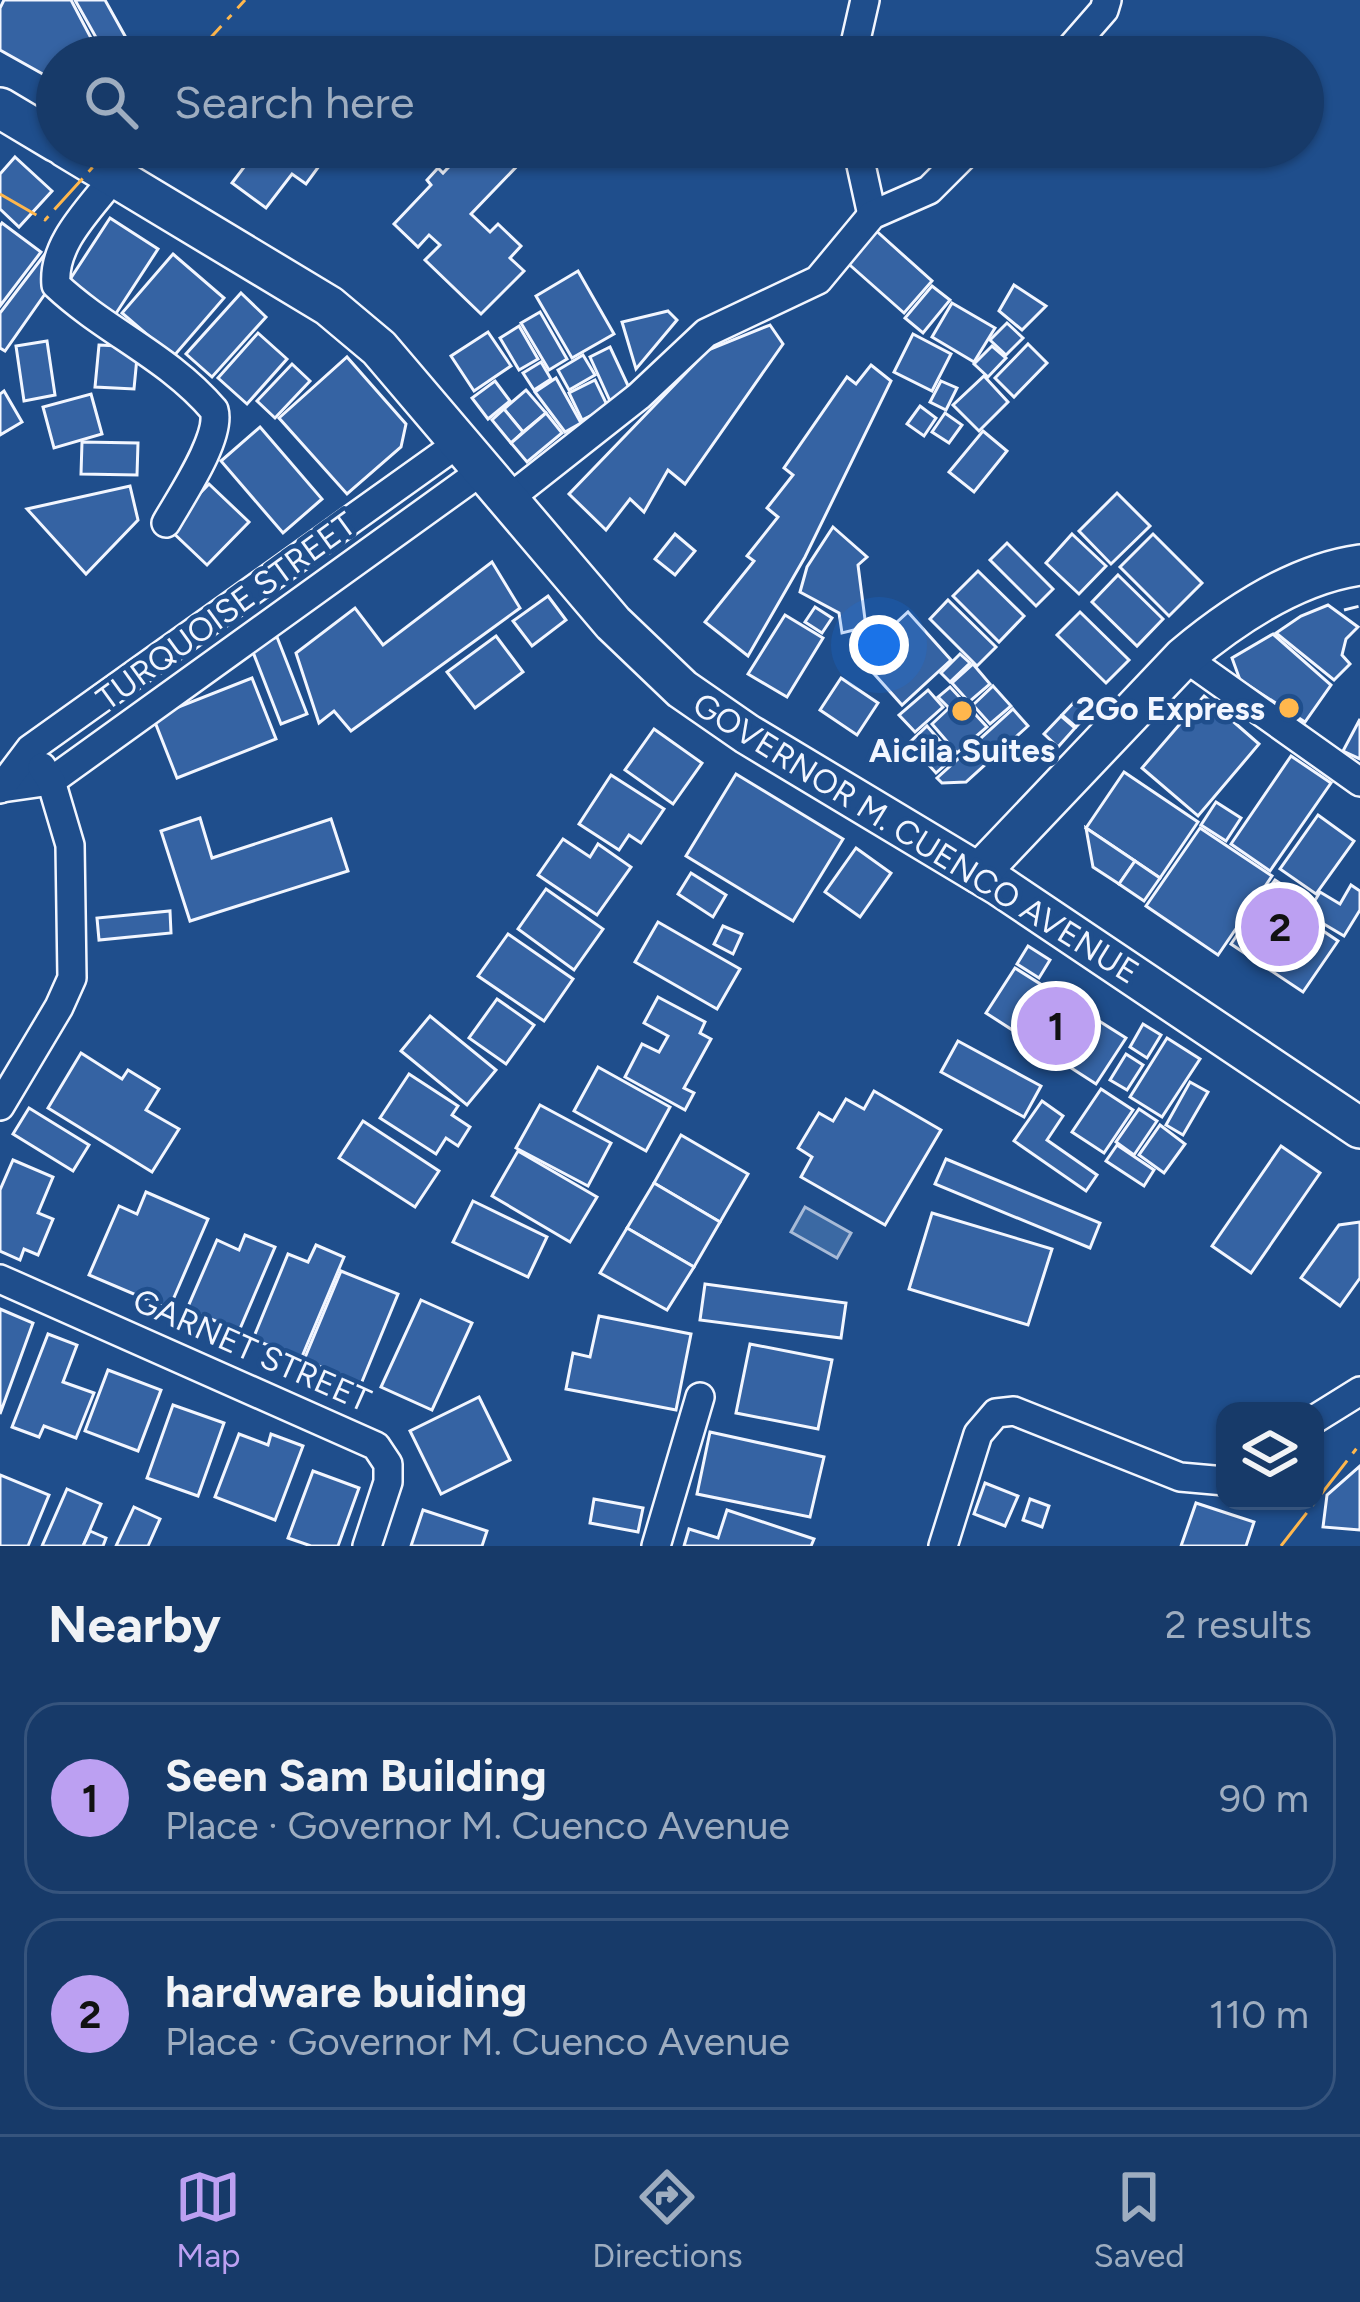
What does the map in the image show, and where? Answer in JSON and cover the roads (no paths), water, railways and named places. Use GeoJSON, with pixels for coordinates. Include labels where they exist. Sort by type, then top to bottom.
{"type":"FeatureCollection","features":[{"type":"Feature","properties":{"kind":"main road"},"geometry":{"type":"LineString","coordinates":[[0,108],[36,129]]}},
{"type":"Feature","properties":{"kind":"main road","name":"GOVERNOR M. CUENCO AVENUE"},"geometry":{"type":"LineString","coordinates":[[101,168],[329,306],[379,348],[613,623],[682,689],[758,741],[980,873],[1360,1128]]}},
{"type":"Feature","properties":{"kind":"main road"},"geometry":{"type":"LineString","coordinates":[[980,873],[1184,657],[1220,626],[1273,596],[1360,565]]}},
{"type":"Feature","properties":{"kind":"street"},"geometry":{"type":"LineString","coordinates":[[857,36],[865,0]]}},
{"type":"Feature","properties":{"kind":"street"},"geometry":{"type":"LineString","coordinates":[[1081,36],[1107,0]]}},
{"type":"Feature","properties":{"kind":"street"},"geometry":{"type":"LineString","coordinates":[[861,168],[872,215]]}},
{"type":"Feature","properties":{"kind":"street"},"geometry":{"type":"LineString","coordinates":[[483,471],[639,396],[706,333],[818,280],[872,215],[929,190],[951,168]]}},
{"type":"Feature","properties":{"kind":"street"},"geometry":{"type":"LineString","coordinates":[[115,176],[63,245],[54,266],[56,285],[76,304],[166,362],[214,410],[217,419],[202,458],[166,524]]}},
{"type":"Feature","properties":{"kind":"street","name":"TURQUOISE STREET"},"geometry":{"type":"LineString","coordinates":[[1,788],[30,748],[236,602],[483,471]]}},
{"type":"Feature","properties":{"kind":"street","name":"TURQUOISE STREET"},"geometry":{"type":"LineString","coordinates":[[1,788],[50,782],[483,471]]}},
{"type":"Feature","properties":{"kind":"street"},"geometry":{"type":"LineString","coordinates":[[236,602],[259,631]]}},
{"type":"Feature","properties":{"kind":"street"},"geometry":{"type":"LineString","coordinates":[[1184,657],[1360,782]]}},
{"type":"Feature","properties":{"kind":"street"},"geometry":{"type":"LineString","coordinates":[[0,1106],[71,978],[73,867],[50,782],[30,748]]}},
{"type":"Feature","properties":{"kind":"street","name":"GARNET STREET"},"geometry":{"type":"LineString","coordinates":[[0,1279],[376,1446],[388,1464],[388,1482],[367,1546]]}},
{"type":"Feature","properties":{"kind":"street"},"geometry":{"type":"LineString","coordinates":[[1324,1413],[1360,1391]]}},
{"type":"Feature","properties":{"kind":"street"},"geometry":{"type":"LineString","coordinates":[[656,1546],[700,1396]]}},
{"type":"Feature","properties":{"kind":"street"},"geometry":{"type":"LineString","coordinates":[[943,1546],[978,1434],[996,1413],[1014,1412],[1180,1477],[1216,1480]]}},
{"type":"Feature","properties":{"kind":"water"},"geometry":{"type":"Polygon","coordinates":[[[805,1207],[851,1233],[837,1258],[791,1232],[805,1207]]]}},
{"type":"Feature","properties":{"kind":"place","name":"2Go Express"},"geometry":{"type":"Point","coordinates":[1289,708]}},
{"type":"Feature","properties":{"kind":"place","name":"Aicila Suites"},"geometry":{"type":"Point","coordinates":[962,711]}},
{"type":"Feature","properties":{"kind":"place","name":"hardware buiding"},"geometry":{"type":"Point","coordinates":[1280,927]}},
{"type":"Feature","properties":{"kind":"place","name":"Seen Sam Building"},"geometry":{"type":"Point","coordinates":[1056,1026]}}]}
